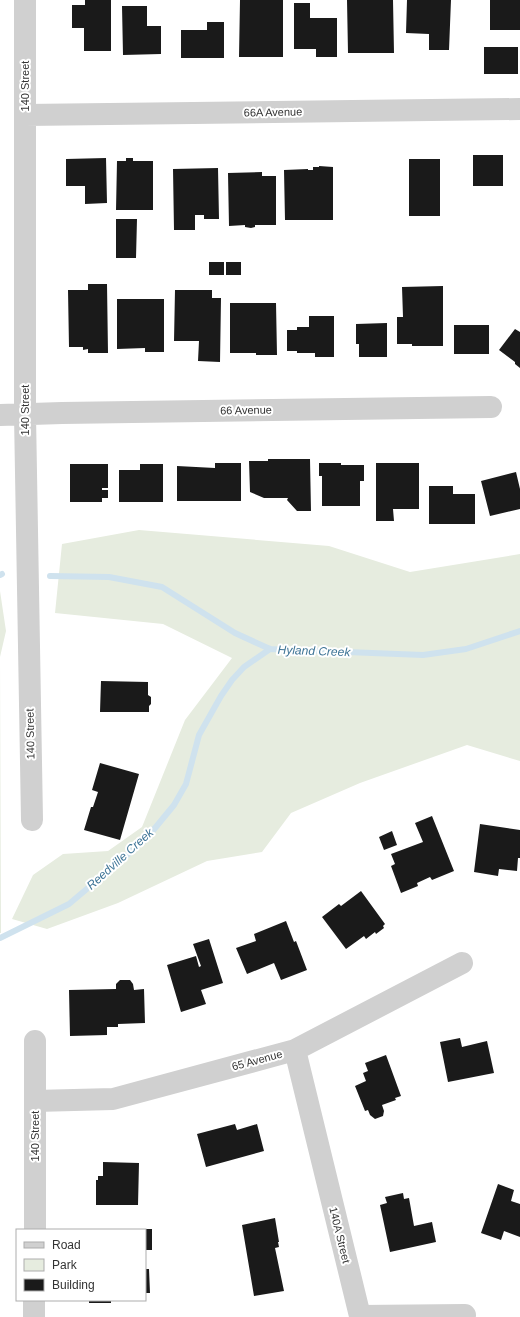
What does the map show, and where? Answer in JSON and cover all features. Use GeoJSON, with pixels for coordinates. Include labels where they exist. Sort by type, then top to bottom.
{"type":"FeatureCollection","features":[{"type":"Feature","properties":{"kind":"street","name":"140 Street"},"geometry":{"type":"LineString","coordinates":[[25,0],[25,415],[32,820]]}},
{"type":"Feature","properties":{"kind":"street","name":"66A Avenue"},"geometry":{"type":"LineString","coordinates":[[25,115],[520,109]]}},
{"type":"Feature","properties":{"kind":"street","name":"66 Avenue"},"geometry":{"type":"LineString","coordinates":[[0,415],[491,407]]}},
{"type":"Feature","properties":{"kind":"street","name":"65 Avenue"},"geometry":{"type":"LineString","coordinates":[[35,1101],[113,1099],[295,1050],[462,963]]}},
{"type":"Feature","properties":{"kind":"street","name":"140 Street"},"geometry":{"type":"LineString","coordinates":[[34,1229],[35,1042]]}},
{"type":"Feature","properties":{"kind":"street","name":"140A Street"},"geometry":{"type":"LineString","coordinates":[[295,1050],[360,1316],[465,1314]]}},
{"type":"Feature","properties":{"kind":"street"},"geometry":{"type":"LineString","coordinates":[[34,1301],[34,1317]]}},
{"type":"Feature","properties":{"kind":"green space"},"geometry":{"type":"Polygon","coordinates":[[[139,530],[329,546],[410,572],[520,554],[520,761],[467,745],[360,783],[291,813],[262,852],[207,861],[118,903],[47,929],[12,919],[33,875],[63,854],[108,851],[142,827],[185,720],[232,658],[163,624],[55,613],[62,544],[139,530]]]}},
{"type":"Feature","properties":{"kind":"green space"},"geometry":{"type":"Polygon","coordinates":[[[0,591],[6,631],[0,657],[0,591]]]}},
{"type":"Feature","properties":{"kind":"green space"},"geometry":{"type":"Polygon","coordinates":[[[0,658],[1,933],[0,933],[0,658]]]}},
{"type":"Feature","properties":{"kind":"building"},"geometry":{"type":"Polygon","coordinates":[[[85,0],[111,0],[111,51],[84,51],[84,28],[72,28],[72,5],[85,5],[85,0]]]}},
{"type":"Feature","properties":{"kind":"building"},"geometry":{"type":"Polygon","coordinates":[[[240,0],[283,0],[283,57],[239,57],[240,0]]]}},
{"type":"Feature","properties":{"kind":"building"},"geometry":{"type":"Polygon","coordinates":[[[347,0],[393,0],[394,53],[348,53],[347,0]]]}},
{"type":"Feature","properties":{"kind":"building"},"geometry":{"type":"Polygon","coordinates":[[[407,0],[451,0],[449,50],[429,50],[429,34],[406,33],[407,0]]]}},
{"type":"Feature","properties":{"kind":"building"},"geometry":{"type":"Polygon","coordinates":[[[490,0],[520,0],[520,30],[490,30],[490,0]]]}},
{"type":"Feature","properties":{"kind":"building"},"geometry":{"type":"Polygon","coordinates":[[[294,3],[310,3],[310,18],[337,18],[337,57],[316,57],[316,49],[294,49],[294,3]]]}},
{"type":"Feature","properties":{"kind":"building"},"geometry":{"type":"Polygon","coordinates":[[[122,6],[147,6],[147,26],[161,26],[161,54],[123,55],[122,6]]]}},
{"type":"Feature","properties":{"kind":"building"},"geometry":{"type":"Polygon","coordinates":[[[207,22],[224,22],[224,58],[181,58],[181,30],[207,30],[207,22]]]}},
{"type":"Feature","properties":{"kind":"building"},"geometry":{"type":"Polygon","coordinates":[[[484,47],[518,47],[518,74],[484,74],[484,47]]]}},
{"type":"Feature","properties":{"kind":"building"},"geometry":{"type":"Polygon","coordinates":[[[473,155],[503,155],[503,186],[473,186],[473,155]]]}},
{"type":"Feature","properties":{"kind":"building"},"geometry":{"type":"Polygon","coordinates":[[[106,158],[107,203],[85,204],[85,186],[66,186],[66,159],[106,158]]]}},
{"type":"Feature","properties":{"kind":"building"},"geometry":{"type":"Polygon","coordinates":[[[126,158],[133,158],[133,161],[153,161],[153,210],[116,210],[117,161],[126,161],[126,158]]]}},
{"type":"Feature","properties":{"kind":"building"},"geometry":{"type":"Polygon","coordinates":[[[409,159],[440,159],[440,216],[409,216],[409,159]]]}},
{"type":"Feature","properties":{"kind":"building"},"geometry":{"type":"Polygon","coordinates":[[[313,167],[333,167],[333,220],[285,220],[284,170],[313,170],[313,167]]]}},
{"type":"Feature","properties":{"kind":"building"},"geometry":{"type":"Polygon","coordinates":[[[218,168],[219,219],[204,219],[204,215],[195,215],[195,230],[174,230],[173,169],[218,168]]]}},
{"type":"Feature","properties":{"kind":"building"},"geometry":{"type":"Polygon","coordinates":[[[262,172],[262,176],[276,176],[276,225],[255,225],[255,227],[251,228],[245,227],[245,225],[229,226],[228,173],[262,172]]]}},
{"type":"Feature","properties":{"kind":"building"},"geometry":{"type":"Polygon","coordinates":[[[116,219],[137,219],[136,258],[116,258],[116,219]]]}},
{"type":"Feature","properties":{"kind":"building"},"geometry":{"type":"Polygon","coordinates":[[[209,262],[224,262],[224,275],[209,275],[209,262]]]}},
{"type":"Feature","properties":{"kind":"building"},"geometry":{"type":"Polygon","coordinates":[[[226,262],[241,262],[241,275],[226,275],[226,262]]]}},
{"type":"Feature","properties":{"kind":"building"},"geometry":{"type":"Polygon","coordinates":[[[88,284],[107,284],[108,353],[88,353],[88,349],[83,350],[83,347],[69,347],[68,290],[88,290],[88,284]]]}},
{"type":"Feature","properties":{"kind":"building"},"geometry":{"type":"Polygon","coordinates":[[[443,286],[443,346],[412,346],[412,344],[397,344],[397,317],[403,317],[402,287],[443,286]]]}},
{"type":"Feature","properties":{"kind":"building"},"geometry":{"type":"Polygon","coordinates":[[[175,290],[212,290],[212,298],[221,298],[220,362],[198,361],[199,341],[174,341],[175,290]]]}},
{"type":"Feature","properties":{"kind":"building"},"geometry":{"type":"Polygon","coordinates":[[[117,299],[164,299],[164,352],[145,352],[145,348],[117,349],[117,299]]]}},
{"type":"Feature","properties":{"kind":"building"},"geometry":{"type":"Polygon","coordinates":[[[230,303],[276,303],[277,355],[230,353],[230,303]]]}},
{"type":"Feature","properties":{"kind":"building"},"geometry":{"type":"Polygon","coordinates":[[[309,316],[334,316],[334,357],[315,357],[315,353],[297,353],[297,351],[287,351],[287,330],[297,330],[297,327],[309,327],[309,316]]]}},
{"type":"Feature","properties":{"kind":"building"},"geometry":{"type":"Polygon","coordinates":[[[387,323],[387,357],[359,357],[359,344],[356,344],[356,324],[387,323]]]}},
{"type":"Feature","properties":{"kind":"building"},"geometry":{"type":"Polygon","coordinates":[[[454,325],[489,325],[489,354],[454,354],[454,325]]]}},
{"type":"Feature","properties":{"kind":"building"},"geometry":{"type":"Polygon","coordinates":[[[515,329],[520,332],[520,368],[515,364],[515,362],[499,350],[515,329]]]}},
{"type":"Feature","properties":{"kind":"building"},"geometry":{"type":"Polygon","coordinates":[[[268,459],[310,459],[311,511],[297,511],[287,500],[288,498],[264,498],[250,492],[249,461],[268,461],[268,459]]]}},
{"type":"Feature","properties":{"kind":"building"},"geometry":{"type":"Polygon","coordinates":[[[215,463],[241,463],[241,501],[177,501],[177,466],[215,468],[215,463]]]}},
{"type":"Feature","properties":{"kind":"building"},"geometry":{"type":"Polygon","coordinates":[[[319,463],[364,465],[364,481],[360,481],[360,506],[322,506],[322,476],[319,476],[319,463]]]}},
{"type":"Feature","properties":{"kind":"building"},"geometry":{"type":"Polygon","coordinates":[[[376,463],[419,463],[419,509],[393,509],[394,521],[376,521],[376,463]]]}},
{"type":"Feature","properties":{"kind":"building"},"geometry":{"type":"Polygon","coordinates":[[[70,464],[108,464],[108,488],[102,488],[102,490],[108,490],[108,498],[102,498],[102,502],[70,502],[70,464]]]}},
{"type":"Feature","properties":{"kind":"building"},"geometry":{"type":"Polygon","coordinates":[[[140,464],[163,464],[163,502],[119,502],[119,470],[140,470],[140,464]]]}},
{"type":"Feature","properties":{"kind":"building"},"geometry":{"type":"Polygon","coordinates":[[[516,472],[520,489],[520,509],[490,516],[481,481],[516,472]]]}},
{"type":"Feature","properties":{"kind":"building"},"geometry":{"type":"Polygon","coordinates":[[[429,486],[453,486],[453,494],[475,494],[475,524],[429,524],[429,486]]]}},
{"type":"Feature","properties":{"kind":"building"},"geometry":{"type":"Polygon","coordinates":[[[101,681],[148,682],[148,695],[151,697],[149,712],[100,712],[101,681]]]}},
{"type":"Feature","properties":{"kind":"building"},"geometry":{"type":"Polygon","coordinates":[[[100,763],[139,774],[120,840],[84,830],[91,807],[93,807],[98,792],[92,790],[100,763]]]}},
{"type":"Feature","properties":{"kind":"building"},"geometry":{"type":"Polygon","coordinates":[[[432,816],[454,871],[432,880],[430,877],[417,883],[418,886],[401,893],[391,866],[395,864],[391,854],[423,842],[415,823],[432,816]]]}},
{"type":"Feature","properties":{"kind":"building"},"geometry":{"type":"Polygon","coordinates":[[[480,824],[520,830],[520,858],[518,858],[517,871],[499,869],[498,876],[474,872],[480,824]]]}},
{"type":"Feature","properties":{"kind":"building"},"geometry":{"type":"Polygon","coordinates":[[[392,831],[397,845],[384,850],[379,837],[392,831]]]}},
{"type":"Feature","properties":{"kind":"building"},"geometry":{"type":"Polygon","coordinates":[[[361,891],[385,924],[383,926],[384,928],[376,934],[375,932],[366,939],[364,936],[346,949],[322,917],[339,904],[341,906],[361,891]]]}},
{"type":"Feature","properties":{"kind":"building"},"geometry":{"type":"Polygon","coordinates":[[[286,921],[294,942],[296,941],[307,970],[281,980],[274,963],[247,974],[236,948],[256,941],[254,934],[286,921]]]}},
{"type":"Feature","properties":{"kind":"building"},"geometry":{"type":"Polygon","coordinates":[[[209,939],[223,983],[201,990],[206,1004],[181,1012],[167,965],[196,956],[199,967],[201,966],[193,944],[209,939]]]}},
{"type":"Feature","properties":{"kind":"building"},"geometry":{"type":"Polygon","coordinates":[[[120,980],[130,980],[133,984],[134,990],[144,989],[145,1023],[118,1024],[118,1027],[107,1027],[107,1035],[70,1036],[69,990],[116,989],[116,984],[120,980]]]}},
{"type":"Feature","properties":{"kind":"building"},"geometry":{"type":"Polygon","coordinates":[[[460,1038],[462,1047],[487,1041],[494,1073],[448,1082],[440,1042],[460,1038]]]}},
{"type":"Feature","properties":{"kind":"building"},"geometry":{"type":"Polygon","coordinates":[[[386,1055],[401,1096],[395,1098],[396,1100],[382,1105],[384,1111],[383,1116],[375,1119],[370,1115],[368,1110],[365,1111],[355,1086],[366,1081],[363,1073],[368,1071],[365,1063],[386,1055]]]}},
{"type":"Feature","properties":{"kind":"building"},"geometry":{"type":"Polygon","coordinates":[[[235,1124],[237,1130],[257,1124],[264,1151],[206,1167],[197,1134],[235,1124]]]}},
{"type":"Feature","properties":{"kind":"building"},"geometry":{"type":"Polygon","coordinates":[[[103,1162],[139,1163],[138,1205],[96,1205],[96,1180],[98,1180],[98,1176],[103,1176],[103,1162]]]}},
{"type":"Feature","properties":{"kind":"building"},"geometry":{"type":"Polygon","coordinates":[[[498,1184],[514,1190],[511,1201],[520,1204],[520,1237],[504,1231],[501,1240],[481,1233],[498,1184]]]}},
{"type":"Feature","properties":{"kind":"building"},"geometry":{"type":"Polygon","coordinates":[[[403,1193],[404,1199],[409,1198],[414,1226],[432,1222],[436,1242],[390,1252],[380,1205],[387,1203],[385,1197],[403,1193]]]}},
{"type":"Feature","properties":{"kind":"building"},"geometry":{"type":"Polygon","coordinates":[[[275,1218],[279,1247],[275,1248],[284,1291],[254,1296],[242,1225],[275,1218]]]}},
{"type":"Feature","properties":{"kind":"building"},"geometry":{"type":"Polygon","coordinates":[[[146,1229],[152,1229],[152,1250],[146,1250],[146,1229]]]}},
{"type":"Feature","properties":{"kind":"building"},"geometry":{"type":"Polygon","coordinates":[[[146,1269],[149,1269],[150,1293],[146,1293],[146,1269]]]}},
{"type":"Feature","properties":{"kind":"building"},"geometry":{"type":"Polygon","coordinates":[[[89,1301],[111,1301],[111,1303],[89,1303],[89,1301]]]}},
{"type":"Feature","properties":{"kind":"waterway","name":"Hyland Creek"},"geometry":{"type":"LineString","coordinates":[[50,576],[109,577],[162,587],[235,633],[270,649],[423,655],[466,649],[520,631]]}},
{"type":"Feature","properties":{"kind":"waterway","name":"Reedville Creek"},"geometry":{"type":"LineString","coordinates":[[0,938],[69,904],[146,839],[174,805],[186,784],[199,735],[221,696],[232,680],[244,667],[270,649]]}}]}
